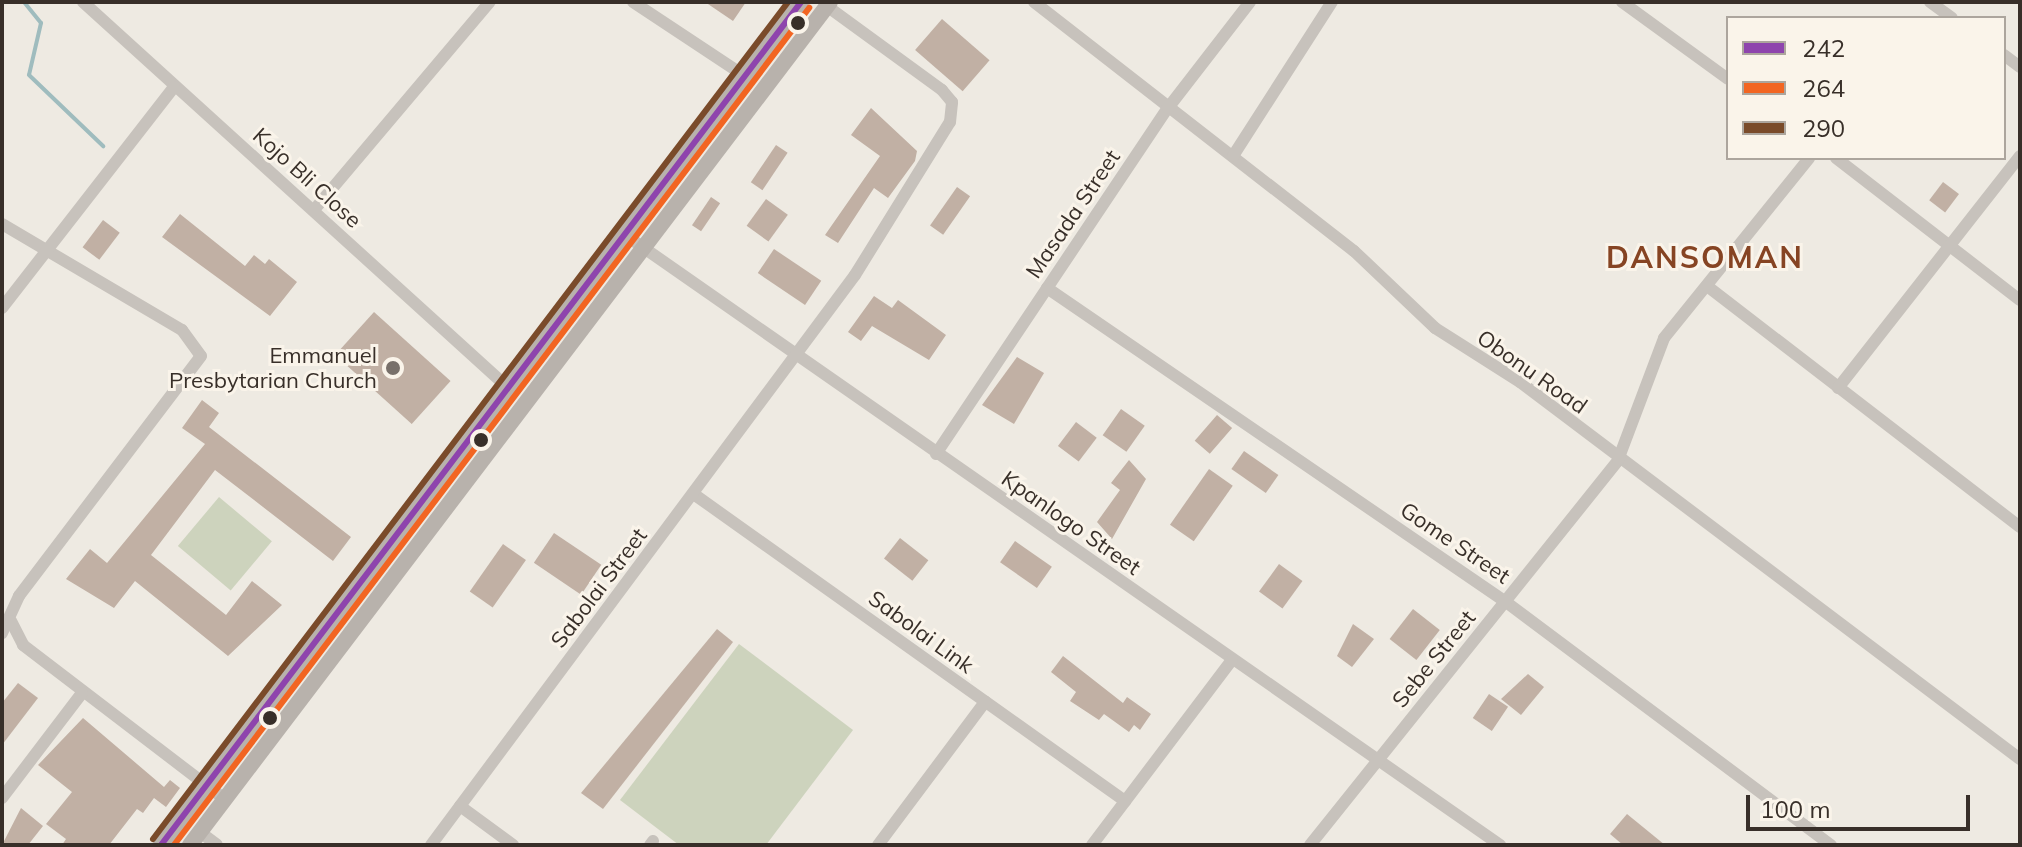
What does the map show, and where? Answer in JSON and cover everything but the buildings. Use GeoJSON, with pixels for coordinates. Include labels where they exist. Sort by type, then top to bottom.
{"type":"FeatureCollection","features":[{"type":"Feature","properties":{"kind":"main road"},"geometry":{"type":"LineString","coordinates":[[161,845],[504,384],[801,2]]}},
{"type":"Feature","properties":{"kind":"main road"},"geometry":{"type":"LineString","coordinates":[[195,838],[828,4]]}},
{"type":"Feature","properties":{"kind":"street","name":"Kojo Bli Close"},"geometry":{"type":"LineString","coordinates":[[83,2],[504,384]]}},
{"type":"Feature","properties":{"kind":"street"},"geometry":{"type":"LineString","coordinates":[[314,210],[490,2]]}},
{"type":"Feature","properties":{"kind":"street"},"geometry":{"type":"LineString","coordinates":[[633,2],[745,76]]}},
{"type":"Feature","properties":{"kind":"street","name":"Obonu Road"},"geometry":{"type":"LineString","coordinates":[[1034,2],[1354,251],[1435,328],[1520,382],[1618,460],[2020,759]]}},
{"type":"Feature","properties":{"kind":"street","name":"Masada Street"},"geometry":{"type":"LineString","coordinates":[[936,454],[1168,108],[1250,2]]}},
{"type":"Feature","properties":{"kind":"street"},"geometry":{"type":"LineString","coordinates":[[1233,156],[1332,2]]}},
{"type":"Feature","properties":{"kind":"street"},"geometry":{"type":"LineString","coordinates":[[1622,2],[1726,78]]}},
{"type":"Feature","properties":{"kind":"street"},"geometry":{"type":"LineString","coordinates":[[1930,2],[1949,16]]}},
{"type":"Feature","properties":{"kind":"street","name":"Sabolai Street"},"geometry":{"type":"LineString","coordinates":[[431,845],[798,354],[954,112],[942,90],[828,4]]}},
{"type":"Feature","properties":{"kind":"street"},"geometry":{"type":"LineString","coordinates":[[2,308],[49,254],[174,87]]}},
{"type":"Feature","properties":{"kind":"street"},"geometry":{"type":"LineString","coordinates":[[1838,388],[2020,156]]}},
{"type":"Feature","properties":{"kind":"street"},"geometry":{"type":"LineString","coordinates":[[1618,460],[1645,375],[1707,286],[1807,160]]}},
{"type":"Feature","properties":{"kind":"street"},"geometry":{"type":"LineString","coordinates":[[1839,160],[2020,300]]}},
{"type":"Feature","properties":{"kind":"street"},"geometry":{"type":"LineString","coordinates":[[2,224],[198,343],[196,368],[19,596],[11,621],[2,633]]}},
{"type":"Feature","properties":{"kind":"street","name":"Kpanlogo Street"},"geometry":{"type":"LineString","coordinates":[[621,232],[641,249],[798,354],[936,454],[1500,845]]}},
{"type":"Feature","properties":{"kind":"street"},"geometry":{"type":"LineString","coordinates":[[1707,286],[2020,527]]}},
{"type":"Feature","properties":{"kind":"street","name":"Gome Street"},"geometry":{"type":"LineString","coordinates":[[1047,288],[1506,602],[1831,845]]}},
{"type":"Feature","properties":{"kind":"street","name":"Sebe Street"},"geometry":{"type":"LineString","coordinates":[[1310,845],[1618,460]]}},
{"type":"Feature","properties":{"kind":"street","name":"Sabolai Link"},"geometry":{"type":"LineString","coordinates":[[695,495],[1125,801]]}},
{"type":"Feature","properties":{"kind":"street"},"geometry":{"type":"LineString","coordinates":[[11,621],[23,645],[226,800]]}},
{"type":"Feature","properties":{"kind":"street"},"geometry":{"type":"LineString","coordinates":[[1092,845],[1232,660]]}},
{"type":"Feature","properties":{"kind":"street"},"geometry":{"type":"LineString","coordinates":[[2,798],[82,693]]}},
{"type":"Feature","properties":{"kind":"street"},"geometry":{"type":"LineString","coordinates":[[878,845],[985,702]]}},
{"type":"Feature","properties":{"kind":"street"},"geometry":{"type":"LineString","coordinates":[[460,806],[513,845]]}},
{"type":"Feature","properties":{"kind":"street"},"geometry":{"type":"LineString","coordinates":[[195,838],[217,845]]}},
{"type":"Feature","properties":{"kind":"green space"},"geometry":{"type":"Polygon","coordinates":[[[219,497],[272,541],[231,590],[178,546],[219,497]]]}},
{"type":"Feature","properties":{"kind":"green space"},"geometry":{"type":"Polygon","coordinates":[[[739,644],[853,730],[766,845],[679,845],[620,800],[739,644]]]}},
{"type":"Feature","properties":{"kind":"waterway"},"geometry":{"type":"LineString","coordinates":[[24,2],[41,23],[29,75],[103,146]]}},
{"type":"Feature","properties":{"kind":"transit line","name":"290"},"geometry":{"type":"LineString","coordinates":[[153,839],[788,2]]}},
{"type":"Feature","properties":{"kind":"transit line","name":"242"},"geometry":{"type":"LineString","coordinates":[[161,845],[801,2]]}},
{"type":"Feature","properties":{"kind":"transit line","name":"264"},"geometry":{"type":"LineString","coordinates":[[174,845],[809,8]]}},
{"type":"Feature","properties":{"kind":"place","name":"Emmanuel Presbytarian Church"},"geometry":{"type":"Point","coordinates":[393,368]}},
{"type":"Feature","properties":{"kind":"district","name":"DANSOMAN"},"geometry":{"type":"Point","coordinates":[1705,257]}}]}
